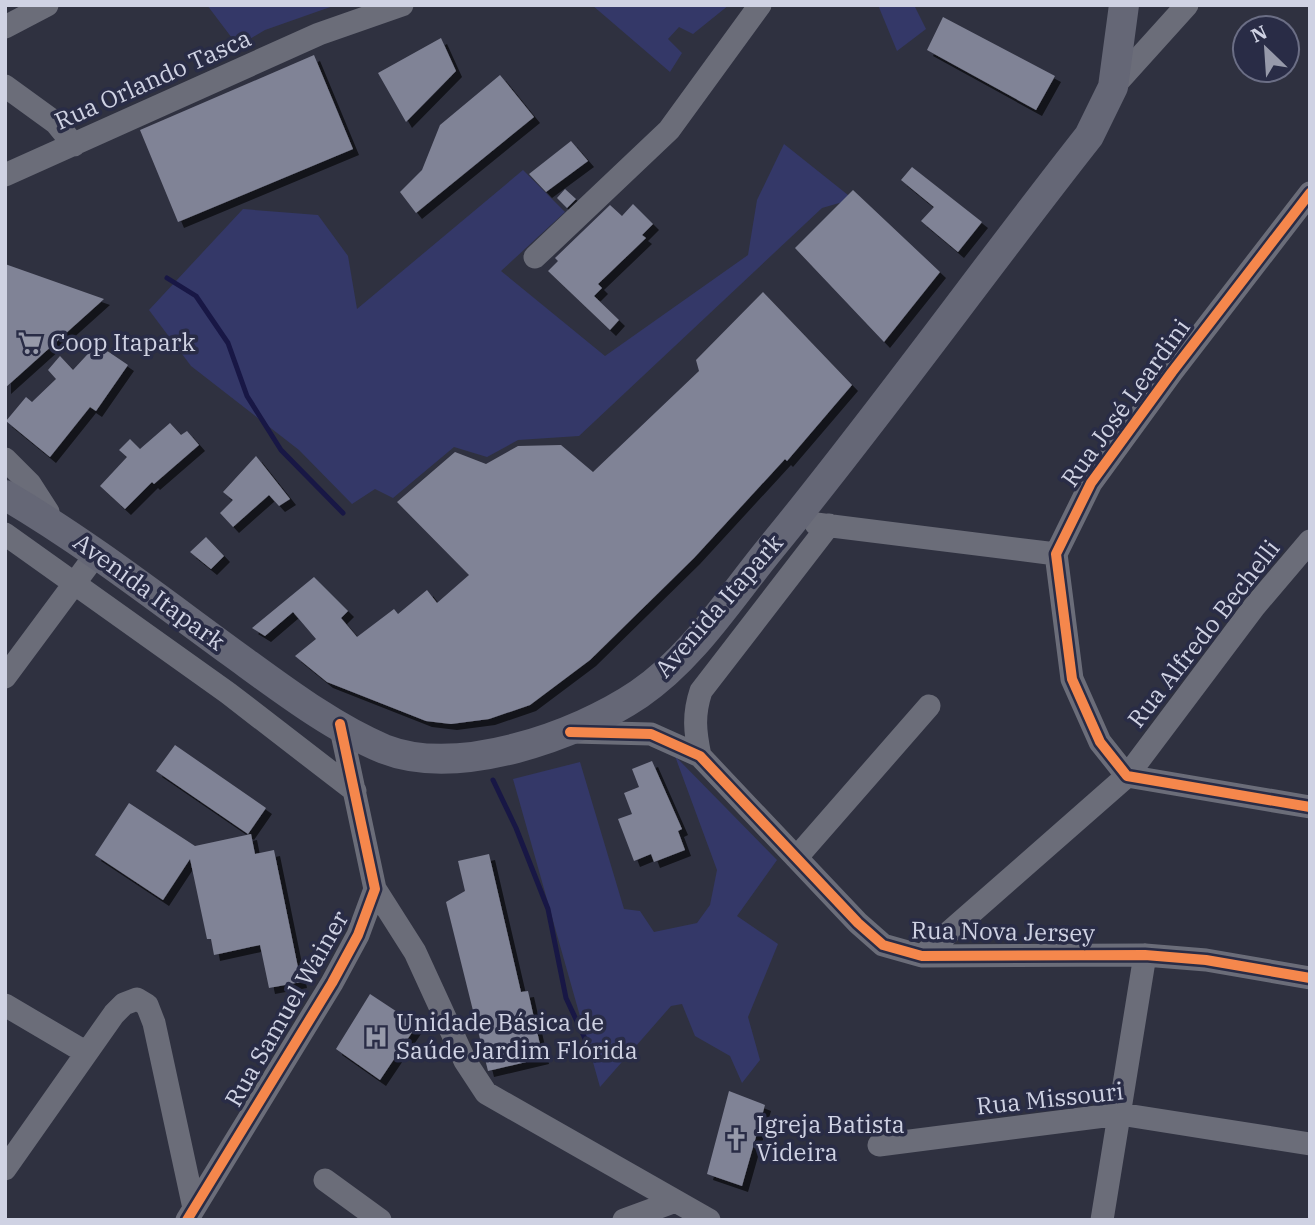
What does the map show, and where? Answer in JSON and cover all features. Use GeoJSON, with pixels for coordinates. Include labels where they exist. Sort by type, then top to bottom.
{"type":"FeatureCollection","features":[{"type":"Feature","properties":{"kind":"main road","name":"Avenida Itapark"},"geometry":{"type":"LineString","coordinates":[[5,474],[56,521],[97,553],[294,698],[384,749],[435,759],[536,744],[569,732],[640,694],[677,661],[792,522],[1089,136],[1113,88],[1124,5]]}},
{"type":"Feature","properties":{"kind":"main road","name":"Avenida Itapark"},"geometry":{"type":"LineString","coordinates":[[5,495],[56,521]]}},
{"type":"Feature","properties":{"kind":"street"},"geometry":{"type":"LineString","coordinates":[[5,27],[47,5]]}},
{"type":"Feature","properties":{"kind":"street","name":"Rua Orlando Tasca"},"geometry":{"type":"LineString","coordinates":[[5,175],[318,34],[402,5]]}},
{"type":"Feature","properties":{"kind":"street"},"geometry":{"type":"LineString","coordinates":[[535,257],[651,149],[709,76],[760,5]]}},
{"type":"Feature","properties":{"kind":"street"},"geometry":{"type":"LineString","coordinates":[[1113,88],[1186,5]]}},
{"type":"Feature","properties":{"kind":"street"},"geometry":{"type":"LineString","coordinates":[[5,86],[56,123],[74,145]]}},
{"type":"Feature","properties":{"kind":"street","name":"Rua José Leardini"},"geometry":{"type":"LineString","coordinates":[[1056,554],[1075,511],[1115,450],[1310,193]]}},
{"type":"Feature","properties":{"kind":"street"},"geometry":{"type":"LineString","coordinates":[[5,459],[30,484],[56,521]]}},
{"type":"Feature","properties":{"kind":"street"},"geometry":{"type":"LineString","coordinates":[[792,522],[829,524],[1056,554],[1072,678],[1100,742],[1128,776],[1310,807]]}},
{"type":"Feature","properties":{"kind":"street"},"geometry":{"type":"LineString","coordinates":[[700,756],[694,726],[695,709],[701,691],[829,524]]}},
{"type":"Feature","properties":{"kind":"street"},"geometry":{"type":"LineString","coordinates":[[5,534],[228,693],[355,791]]}},
{"type":"Feature","properties":{"kind":"street","name":"Rua Alfredo Bechelli"},"geometry":{"type":"LineString","coordinates":[[922,956],[1128,776],[1254,607],[1310,541]]}},
{"type":"Feature","properties":{"kind":"street"},"geometry":{"type":"LineString","coordinates":[[5,677],[97,553]]}},
{"type":"Feature","properties":{"kind":"street"},"geometry":{"type":"LineString","coordinates":[[797,858],[929,706]]}},
{"type":"Feature","properties":{"kind":"street"},"geometry":{"type":"LineString","coordinates":[[340,724],[376,889],[415,952],[465,1061],[486,1093],[673,1202],[709,1220]]}},
{"type":"Feature","properties":{"kind":"street"},"geometry":{"type":"LineString","coordinates":[[673,743],[694,726]]}},
{"type":"Feature","properties":{"kind":"street","name":"Rua Nova Jersey"},"geometry":{"type":"LineString","coordinates":[[569,732],[651,734],[700,756],[858,923],[883,945],[922,956],[1145,955],[1206,960],[1310,978]]}},
{"type":"Feature","properties":{"kind":"street","name":"Rua Samuel Wainer"},"geometry":{"type":"LineString","coordinates":[[190,1214],[332,983],[358,935],[376,889]]}},
{"type":"Feature","properties":{"kind":"street"},"geometry":{"type":"LineString","coordinates":[[1102,1220],[1145,955]]}},
{"type":"Feature","properties":{"kind":"street"},"geometry":{"type":"LineString","coordinates":[[5,1169],[85,1052],[124,1004],[138,999],[147,1005],[190,1214]]}},
{"type":"Feature","properties":{"kind":"street"},"geometry":{"type":"LineString","coordinates":[[5,1005],[85,1052]]}},
{"type":"Feature","properties":{"kind":"street","name":"Rua Missouri"},"geometry":{"type":"LineString","coordinates":[[879,1145],[1120,1114],[1310,1144]]}},
{"type":"Feature","properties":{"kind":"street"},"geometry":{"type":"LineString","coordinates":[[325,1180],[380,1220]]}},
{"type":"Feature","properties":{"kind":"street"},"geometry":{"type":"LineString","coordinates":[[624,1220],[673,1202]]}},
{"type":"Feature","properties":{"kind":"shaded area"},"geometry":{"type":"Polygon","coordinates":[[[207,5],[336,5],[265,30],[238,46],[207,5]]]}},
{"type":"Feature","properties":{"kind":"shaded area"},"geometry":{"type":"Polygon","coordinates":[[[592,5],[729,5],[693,34],[679,27],[668,39],[682,53],[670,72],[592,5]]]}},
{"type":"Feature","properties":{"kind":"shaded area"},"geometry":{"type":"Polygon","coordinates":[[[878,5],[914,5],[926,29],[897,51],[878,5]]]}},
{"type":"Feature","properties":{"kind":"shaded area"},"geometry":{"type":"Polygon","coordinates":[[[784,144],[853,199],[822,208],[579,436],[518,440],[487,457],[454,447],[393,498],[375,489],[352,504],[299,450],[191,366],[149,310],[243,209],[318,215],[348,256],[357,309],[523,170],[565,212],[501,271],[605,356],[748,255],[757,200],[784,144]]]}},
{"type":"Feature","properties":{"kind":"shaded area"},"geometry":{"type":"Polygon","coordinates":[[[675,756],[777,860],[737,916],[778,944],[748,1017],[760,1060],[742,1083],[730,1056],[695,1036],[682,1004],[671,1006],[600,1087],[513,779],[580,762],[624,909],[640,911],[654,932],[697,923],[710,905],[717,870],[675,756]]]}},
{"type":"Feature","properties":{"kind":"building"},"geometry":{"type":"Polygon","coordinates":[[[943,17],[1055,76],[1036,110],[927,50],[943,17]]]}},
{"type":"Feature","properties":{"kind":"building"},"geometry":{"type":"Polygon","coordinates":[[[441,38],[456,71],[406,122],[378,73],[441,38]]]}},
{"type":"Feature","properties":{"kind":"building"},"geometry":{"type":"Polygon","coordinates":[[[314,55],[353,149],[178,222],[140,130],[314,55]]]}},
{"type":"Feature","properties":{"kind":"building"},"geometry":{"type":"Polygon","coordinates":[[[500,75],[534,117],[416,213],[400,192],[422,170],[440,125],[500,75]]]}},
{"type":"Feature","properties":{"kind":"building"},"geometry":{"type":"Polygon","coordinates":[[[571,141],[588,161],[546,192],[529,174],[571,141]]]}},
{"type":"Feature","properties":{"kind":"building"},"geometry":{"type":"Polygon","coordinates":[[[912,167],[982,222],[958,252],[921,221],[934,207],[901,180],[912,167]]]}},
{"type":"Feature","properties":{"kind":"building"},"geometry":{"type":"Polygon","coordinates":[[[565,189],[576,199],[567,208],[557,198],[565,189]]]}},
{"type":"Feature","properties":{"kind":"building"},"geometry":{"type":"Polygon","coordinates":[[[853,190],[940,272],[884,342],[795,248],[853,190]]]}},
{"type":"Feature","properties":{"kind":"building"},"geometry":{"type":"Polygon","coordinates":[[[633,204],[653,224],[642,235],[646,238],[598,284],[602,288],[594,296],[619,320],[610,330],[548,271],[558,261],[555,258],[610,205],[622,216],[633,204]]]}},
{"type":"Feature","properties":{"kind":"building","name":"Coop Itapark"},"geometry":{"type":"Polygon","coordinates":[[[5,264],[104,299],[5,388],[5,264]]]}},
{"type":"Feature","properties":{"kind":"building"},"geometry":{"type":"Polygon","coordinates":[[[763,292],[852,385],[787,461],[785,459],[694,558],[590,660],[530,705],[489,719],[451,724],[426,721],[327,682],[295,656],[316,639],[293,612],[265,636],[252,628],[314,577],[348,611],[341,618],[357,637],[394,609],[398,614],[427,590],[437,603],[469,575],[397,502],[455,452],[486,464],[518,446],[561,445],[593,472],[699,371],[696,360],[763,292]]]}},
{"type":"Feature","properties":{"kind":"building"},"geometry":{"type":"Polygon","coordinates":[[[97,344],[128,365],[96,411],[90,407],[50,457],[6,421],[26,397],[32,402],[56,379],[48,370],[60,356],[73,370],[97,344]]]}},
{"type":"Feature","properties":{"kind":"building"},"geometry":{"type":"Polygon","coordinates":[[[170,423],[181,435],[187,431],[199,445],[154,484],[152,482],[125,509],[100,486],[127,457],[119,450],[130,439],[140,449],[170,423]]]}},
{"type":"Feature","properties":{"kind":"building"},"geometry":{"type":"Polygon","coordinates":[[[256,456],[290,499],[279,506],[269,495],[233,527],[220,513],[233,500],[223,492],[256,456]]]}},
{"type":"Feature","properties":{"kind":"building"},"geometry":{"type":"Polygon","coordinates":[[[206,537],[224,556],[211,569],[190,552],[206,537]]]}},
{"type":"Feature","properties":{"kind":"building"},"geometry":{"type":"Polygon","coordinates":[[[175,745],[266,808],[248,834],[156,771],[175,745]]]}},
{"type":"Feature","properties":{"kind":"building"},"geometry":{"type":"Polygon","coordinates":[[[652,761],[682,829],[678,831],[685,850],[654,862],[651,854],[634,861],[618,819],[632,814],[624,793],[639,787],[632,769],[652,761]]]}},
{"type":"Feature","properties":{"kind":"building"},"geometry":{"type":"Polygon","coordinates":[[[129,803],[195,846],[251,834],[255,854],[274,850],[301,982],[269,988],[260,945],[214,955],[211,939],[207,939],[190,859],[163,900],[95,855],[129,803]]]}},
{"type":"Feature","properties":{"kind":"building"},"geometry":{"type":"Polygon","coordinates":[[[489,854],[521,992],[528,991],[543,1058],[488,1071],[446,902],[465,891],[458,861],[489,854]]]}},
{"type":"Feature","properties":{"kind":"building","name":"Unidade Básica de Saúde Jardim Flórida"},"geometry":{"type":"Polygon","coordinates":[[[370,994],[417,1025],[380,1080],[336,1049],[370,994]]]}},
{"type":"Feature","properties":{"kind":"building","name":"Igreja Batista Videira"},"geometry":{"type":"Polygon","coordinates":[[[729,1091],[765,1105],[742,1186],[707,1174],[729,1091]]]}},
{"type":"Feature","properties":{"kind":"waterway"},"geometry":{"type":"LineString","coordinates":[[167,278],[196,296],[228,343],[247,396],[281,450],[343,513]]}},
{"type":"Feature","properties":{"kind":"waterway"},"geometry":{"type":"LineString","coordinates":[[493,780],[516,828],[548,909],[566,998],[595,1060]]}},
{"type":"Feature","properties":{"kind":"cycle path"},"geometry":{"type":"LineString","coordinates":[[1310,193],[1172,372],[1091,483],[1056,554],[1072,679],[1100,742],[1127,776],[1310,807]]}},
{"type":"Feature","properties":{"kind":"cycle path"},"geometry":{"type":"LineString","coordinates":[[187,1220],[332,983],[358,935],[375,889],[340,724]]}},
{"type":"Feature","properties":{"kind":"cycle path"},"geometry":{"type":"LineString","coordinates":[[570,732],[651,734],[700,756],[858,923],[883,945],[922,956],[1145,955],[1206,960],[1310,978]]}},
{"type":"Feature","properties":{"kind":"place","name":"Coop Itapark"},"geometry":{"type":"Point","coordinates":[30,343]}},
{"type":"Feature","properties":{"kind":"place","name":"Unidade Básica de Saúde Jardim Flórida"},"geometry":{"type":"Point","coordinates":[376,1037]}},
{"type":"Feature","properties":{"kind":"place","name":"Igreja Batista Videira"},"geometry":{"type":"Point","coordinates":[736,1139]}}]}
